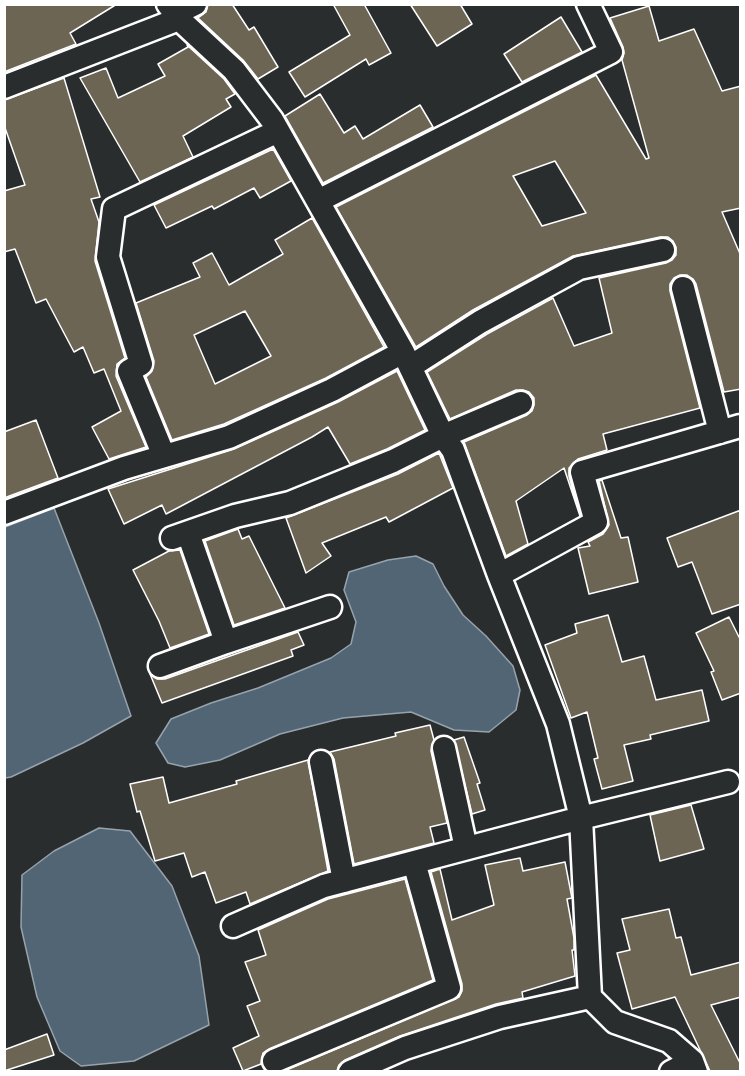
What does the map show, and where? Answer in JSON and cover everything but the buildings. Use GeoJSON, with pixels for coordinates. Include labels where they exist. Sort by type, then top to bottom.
{"type":"FeatureCollection","features":[{"type":"Feature","properties":{"kind":"street"},"geometry":{"type":"LineString","coordinates":[[318,201],[611,52],[588,4]]}},
{"type":"Feature","properties":{"kind":"street"},"geometry":{"type":"LineString","coordinates":[[4,87],[179,11],[234,70],[278,131],[406,359],[443,436],[453,450],[558,724],[581,818],[590,998],[615,1022],[669,1041],[694,1066]]}},
{"type":"Feature","properties":{"kind":"street"},"geometry":{"type":"LineString","coordinates":[[164,456],[129,371],[141,363],[108,257],[114,209],[278,131]]}},
{"type":"Feature","properties":{"kind":"street"},"geometry":{"type":"LineString","coordinates":[[4,513],[124,468],[229,436],[406,359],[579,268],[663,250]]}},
{"type":"Feature","properties":{"kind":"street"},"geometry":{"type":"LineString","coordinates":[[499,575],[596,522],[582,472],[730,429],[683,288]]}},
{"type":"Feature","properties":{"kind":"street"},"geometry":{"type":"LineString","coordinates":[[226,642],[180,535],[235,516],[290,503],[393,461],[443,436],[521,403]]}},
{"type":"Feature","properties":{"kind":"street"},"geometry":{"type":"LineString","coordinates":[[160,666],[330,607]]}},
{"type":"Feature","properties":{"kind":"street"},"geometry":{"type":"LineString","coordinates":[[444,748],[466,848]]}},
{"type":"Feature","properties":{"kind":"street"},"geometry":{"type":"LineString","coordinates":[[321,762],[344,881]]}},
{"type":"Feature","properties":{"kind":"street"},"geometry":{"type":"LineString","coordinates":[[233,926],[324,886],[728,782]]}},
{"type":"Feature","properties":{"kind":"street"},"geometry":{"type":"LineString","coordinates":[[274,1061],[449,988],[414,862]]}},
{"type":"Feature","properties":{"kind":"street"},"geometry":{"type":"LineString","coordinates":[[350,1071],[405,1048],[500,1017],[590,998]]}},
{"type":"Feature","properties":{"kind":"street"},"geometry":{"type":"LineString","coordinates":[[671,1071],[694,1066]]}},
{"type":"Feature","properties":{"kind":"water"},"geometry":{"type":"Polygon","coordinates":[[[54,508],[99,623],[131,716],[83,743],[5,778],[5,527],[54,508]]]}},
{"type":"Feature","properties":{"kind":"water"},"geometry":{"type":"Polygon","coordinates":[[[416,556],[433,564],[463,615],[513,666],[520,690],[516,710],[489,732],[454,730],[411,712],[343,718],[280,734],[220,760],[185,767],[168,763],[156,743],[171,719],[258,688],[331,658],[351,644],[356,622],[344,590],[349,572],[388,560],[416,556]]]}},
{"type":"Feature","properties":{"kind":"water"},"geometry":{"type":"Polygon","coordinates":[[[99,828],[130,831],[172,886],[199,956],[209,1025],[134,1061],[81,1066],[60,1051],[37,997],[21,927],[22,875],[54,851],[99,828]]]}}]}
